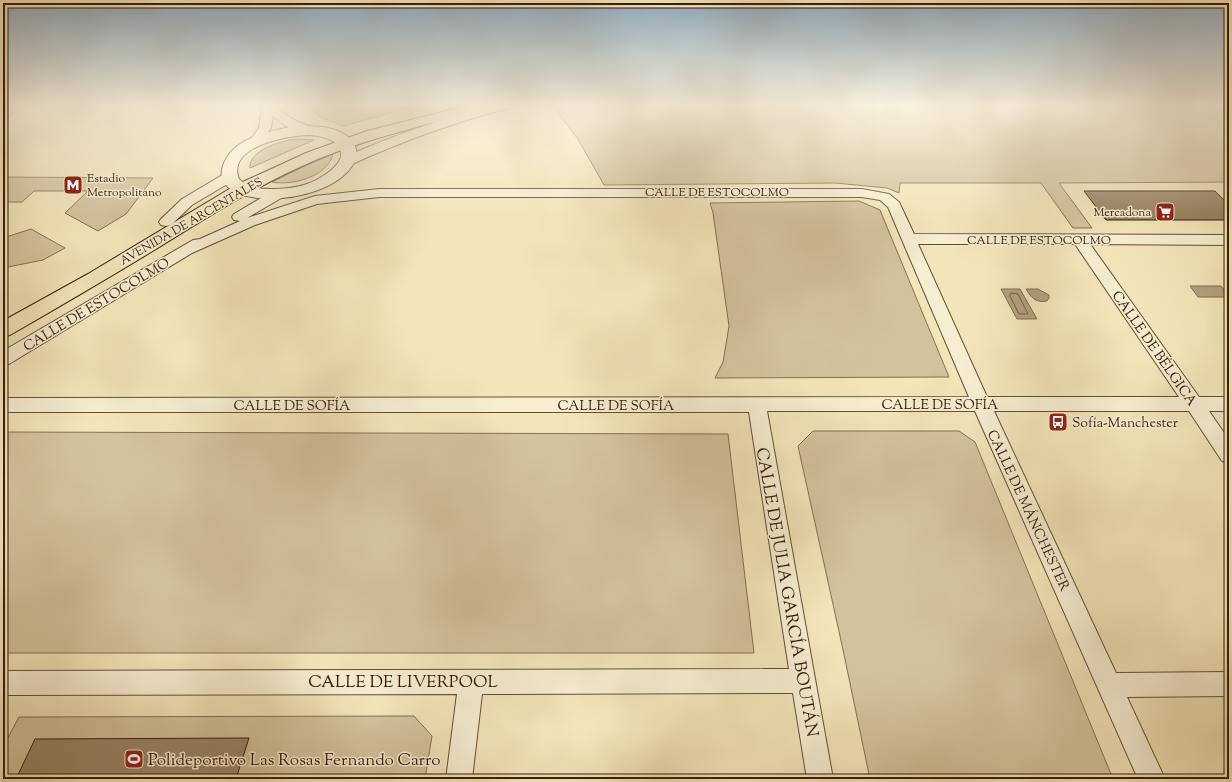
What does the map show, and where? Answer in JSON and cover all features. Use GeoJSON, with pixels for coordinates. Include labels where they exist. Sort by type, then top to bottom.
{"type":"FeatureCollection","features":[{"type":"Feature","properties":{"kind":"main road","name":"AVENIDA DE ARCENTALES"},"geometry":{"type":"LineString","coordinates":[[3,312],[235,183],[312,156],[336,142]]}},
{"type":"Feature","properties":{"kind":"main road","name":"AVENIDA DE ARCENTALES"},"geometry":{"type":"LineString","coordinates":[[3,330],[95,278],[235,183]]}},
{"type":"Feature","properties":{"kind":"street"},"geometry":{"type":"LineString","coordinates":[[254,143],[232,160],[229,173],[235,183],[258,193],[278,194],[293,192],[322,183],[342,169],[347,161],[348,149],[343,142]]}},
{"type":"Feature","properties":{"kind":"street"},"geometry":{"type":"LineString","coordinates":[[347,161],[392,142]]}},
{"type":"Feature","properties":{"kind":"street","name":"CALLE DE ESTOCOLMO"},"geometry":{"type":"LineString","coordinates":[[189,249],[250,222],[315,200],[379,193],[862,193],[884,197],[894,205],[910,239],[1229,240]]}},
{"type":"Feature","properties":{"kind":"street","name":"CALLE DE ESTOCOLMO"},"geometry":{"type":"LineString","coordinates":[[3,359],[189,249],[278,194]]}},
{"type":"Feature","properties":{"kind":"street","name":"CALLE DE MÁNCHESTER"},"geometry":{"type":"LineString","coordinates":[[910,239],[981,404],[1152,779]]}},
{"type":"Feature","properties":{"kind":"street","name":"CALLE DE BÉLGICA"},"geometry":{"type":"LineString","coordinates":[[1080,240],[1229,455]]}},
{"type":"Feature","properties":{"kind":"street"},"geometry":{"type":"LineString","coordinates":[[3,362],[20,349]]}},
{"type":"Feature","properties":{"kind":"street","name":"CALLE DE SOFÍA"},"geometry":{"type":"LineString","coordinates":[[3,405],[1229,404]]}},
{"type":"Feature","properties":{"kind":"street","name":"CALLE DE JULIA GARCÍA BOUTÁN"},"geometry":{"type":"LineString","coordinates":[[757,405],[820,779]]}},
{"type":"Feature","properties":{"kind":"street","name":"CALLE DE LIVERPOOL"},"geometry":{"type":"LineString","coordinates":[[3,683],[804,681]]}},
{"type":"Feature","properties":{"kind":"street"},"geometry":{"type":"LineString","coordinates":[[459,779],[471,682]]}},
{"type":"Feature","properties":{"kind":"street"},"geometry":{"type":"LineString","coordinates":[[1110,685],[1229,684]]}},
{"type":"Feature","properties":{"kind":"shaded area"},"geometry":{"type":"Polygon","coordinates":[[[280,142],[308,142],[250,168],[254,156],[260,151],[280,142]]]}},
{"type":"Feature","properties":{"kind":"shaded area"},"geometry":{"type":"Polygon","coordinates":[[[580,142],[1229,142],[1229,182],[1059,183],[1092,228],[1073,228],[1041,183],[900,183],[899,193],[887,188],[835,183],[604,185],[580,142]]]}},
{"type":"Feature","properties":{"kind":"shaded area"},"geometry":{"type":"Polygon","coordinates":[[[333,154],[330,162],[317,174],[289,183],[272,182],[305,166],[333,154]]]}},
{"type":"Feature","properties":{"kind":"shaded area"},"geometry":{"type":"Polygon","coordinates":[[[3,177],[153,178],[126,214],[98,231],[65,213],[88,191],[34,191],[22,202],[3,202],[3,177]]]}},
{"type":"Feature","properties":{"kind":"shaded area"},"geometry":{"type":"Polygon","coordinates":[[[859,201],[880,210],[949,377],[715,378],[723,362],[729,326],[713,213],[710,203],[859,201]]]}},
{"type":"Feature","properties":{"kind":"shaded area"},"geometry":{"type":"Polygon","coordinates":[[[31,229],[65,248],[43,260],[3,268],[3,238],[31,229]]]}},
{"type":"Feature","properties":{"kind":"shaded area"},"geometry":{"type":"Polygon","coordinates":[[[813,431],[959,431],[975,442],[1113,779],[870,779],[798,446],[813,431]]]}},
{"type":"Feature","properties":{"kind":"shaded area"},"geometry":{"type":"Polygon","coordinates":[[[3,432],[728,434],[754,653],[3,653],[3,432]]]}},
{"type":"Feature","properties":{"kind":"shaded area"},"geometry":{"type":"Polygon","coordinates":[[[414,716],[432,736],[425,779],[3,779],[3,747],[19,717],[414,716]]]}},
{"type":"Feature","properties":{"kind":"water"},"geometry":{"type":"Polygon","coordinates":[[[1190,286],[1221,286],[1229,297],[1198,297],[1190,286]]]}},
{"type":"Feature","properties":{"kind":"water"},"geometry":{"type":"Polygon","coordinates":[[[1001,289],[1020,289],[1037,319],[1017,319],[1001,289]]]}},
{"type":"Feature","properties":{"kind":"water"},"geometry":{"type":"Polygon","coordinates":[[[1026,289],[1038,289],[1049,295],[1049,298],[1047,301],[1037,300],[1030,295],[1026,289]]]}},
{"type":"Feature","properties":{"kind":"building","name":"Mercadona"},"geometry":{"type":"Polygon","coordinates":[[[1084,191],[1215,191],[1229,205],[1229,220],[1106,220],[1084,191]]]}},
{"type":"Feature","properties":{"kind":"building","name":"Polideportivo Las Rosas Fernando Carro"},"geometry":{"type":"Polygon","coordinates":[[[249,738],[236,779],[16,779],[35,739],[249,738]]]}},
{"type":"Feature","properties":{"kind":"place","name":"Estadio Metropolitano"},"geometry":{"type":"Point","coordinates":[73,185]}},
{"type":"Feature","properties":{"kind":"place","name":"Mercadona"},"geometry":{"type":"Point","coordinates":[1165,212]}},
{"type":"Feature","properties":{"kind":"place","name":"Sofía-Manchester"},"geometry":{"type":"Point","coordinates":[1058,422]}},
{"type":"Feature","properties":{"kind":"place","name":"Polideportivo Las Rosas Fernando Carro"},"geometry":{"type":"Point","coordinates":[134,759]}}]}
